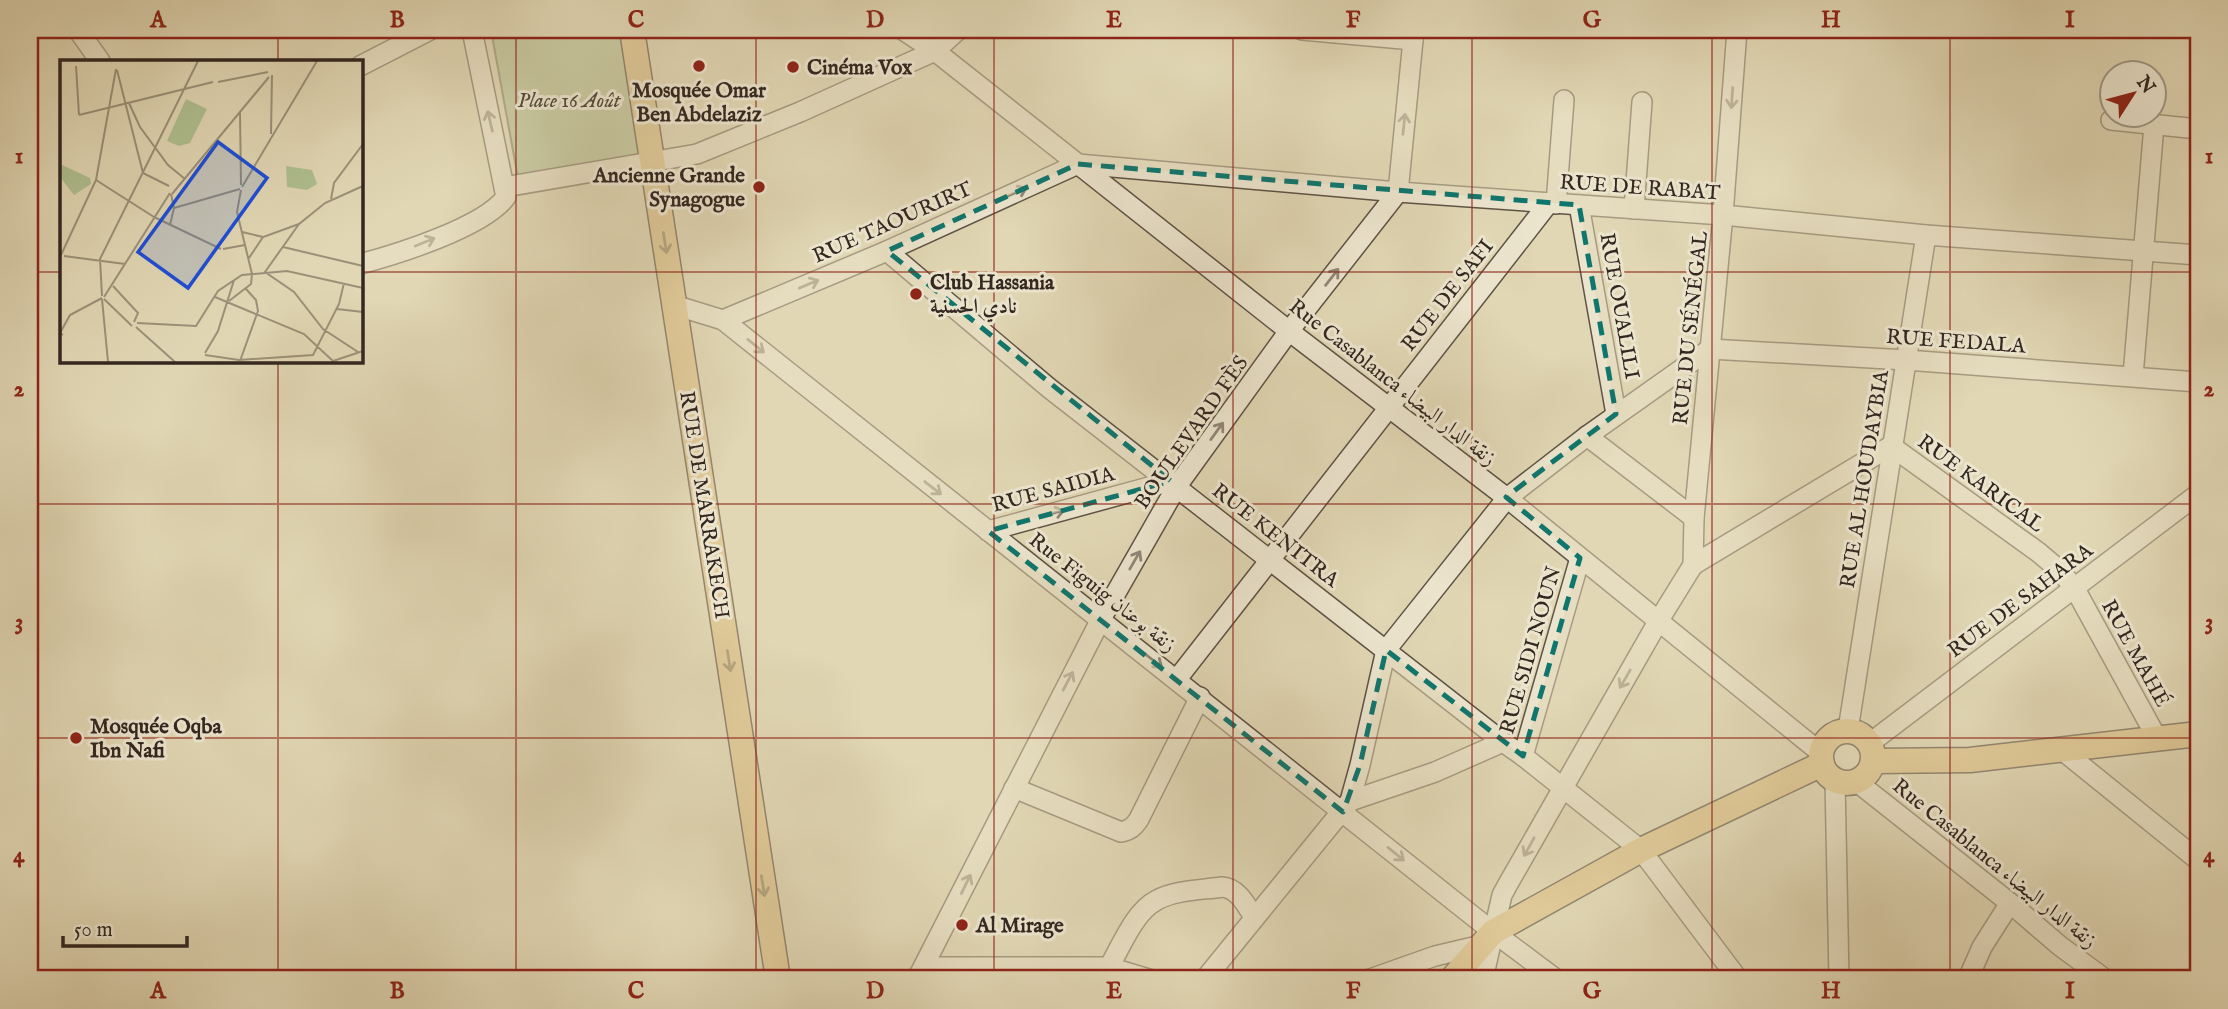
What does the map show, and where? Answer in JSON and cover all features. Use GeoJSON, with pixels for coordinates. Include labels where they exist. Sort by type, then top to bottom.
{"type":"FeatureCollection","features":[{"type":"Feature","properties":{"kind":"main road","name":"RUE DE MARRAKECH"},"geometry":{"type":"LineString","coordinates":[[632,30],[778,979]]}},
{"type":"Feature","properties":{"kind":"main road"},"geometry":{"type":"LineString","coordinates":[[1452,979],[1487,938],[1641,850],[1834,770],[1868,774],[1872,752],[1864,736],[1847,730],[1833,734],[1823,746],[1834,770]]}},
{"type":"Feature","properties":{"kind":"main road"},"geometry":{"type":"LineString","coordinates":[[1872,752],[1970,760],[2198,734]]}},
{"type":"Feature","properties":{"kind":"street"},"geometry":{"type":"LineString","coordinates":[[78,30],[99,60]]}},
{"type":"Feature","properties":{"kind":"street"},"geometry":{"type":"LineString","coordinates":[[362,65],[430,30]]}},
{"type":"Feature","properties":{"kind":"street"},"geometry":{"type":"LineString","coordinates":[[362,263],[391,256],[472,222],[500,205],[506,197],[472,30]]}},
{"type":"Feature","properties":{"kind":"street","name":"Rue Casablanca زنقة الدار البيضاء"},"geometry":{"type":"LineString","coordinates":[[903,30],[935,51],[1289,331],[1507,498],[1659,620],[1834,770],[2010,903],[2060,946],[2105,979]]}},
{"type":"Feature","properties":{"kind":"street"},"geometry":{"type":"LineString","coordinates":[[505,187],[697,154],[800,112],[935,51],[958,30]]}},
{"type":"Feature","properties":{"kind":"street"},"geometry":{"type":"LineString","coordinates":[[1302,30],[1414,35],[1398,192]]}},
{"type":"Feature","properties":{"kind":"street","name":"RUE DU SÉNÉGAL"},"geometry":{"type":"LineString","coordinates":[[1693,565],[1694,518],[1723,215],[1737,30]]}},
{"type":"Feature","properties":{"kind":"street"},"geometry":{"type":"LineString","coordinates":[[1552,204],[1564,100]]}},
{"type":"Feature","properties":{"kind":"street"},"geometry":{"type":"LineString","coordinates":[[1634,209],[1642,102]]}},
{"type":"Feature","properties":{"kind":"street"},"geometry":{"type":"LineString","coordinates":[[2168,126],[2198,129]]}},
{"type":"Feature","properties":{"kind":"street"},"geometry":{"type":"LineString","coordinates":[[2133,376],[2154,130]]}},
{"type":"Feature","properties":{"kind":"street","name":"RUE DE RABAT"},"geometry":{"type":"LineString","coordinates":[[1078,164],[2198,255]]}},
{"type":"Feature","properties":{"kind":"street","name":"RUE TAOURIRT"},"geometry":{"type":"LineString","coordinates":[[723,320],[887,251],[1078,164]]}},
{"type":"Feature","properties":{"kind":"street","name":"BOULEVARD FÈS"},"geometry":{"type":"LineString","coordinates":[[921,973],[1101,619],[1174,484],[1398,192]]}},
{"type":"Feature","properties":{"kind":"street","name":"RUE DE SAFI"},"geometry":{"type":"LineString","coordinates":[[1177,679],[1388,407],[1552,204]]}},
{"type":"Feature","properties":{"kind":"street","name":"RUE OUALILI"},"geometry":{"type":"LineString","coordinates":[[1579,205],[1616,414]]}},
{"type":"Feature","properties":{"kind":"street","name":"RUE AL HOUDAYBIA"},"geometry":{"type":"LineString","coordinates":[[1847,730],[1927,235]]}},
{"type":"Feature","properties":{"kind":"street","name":"RUE KENITRA"},"geometry":{"type":"LineString","coordinates":[[887,251],[1049,388],[1641,850],[1738,979]]}},
{"type":"Feature","properties":{"kind":"street","name":"Rue Figuig زنقة بوعنان"},"geometry":{"type":"LineString","coordinates":[[674,305],[723,320],[1200,697],[1347,806],[1487,938],[1556,979]]}},
{"type":"Feature","properties":{"kind":"street"},"geometry":{"type":"LineString","coordinates":[[1205,979],[1347,806],[1360,765],[1385,650],[1507,498],[1616,414],[1710,349]]}},
{"type":"Feature","properties":{"kind":"street","name":"RUE FEDALA"},"geometry":{"type":"LineString","coordinates":[[1710,349],[1906,360],[2198,382]]}},
{"type":"Feature","properties":{"kind":"street"},"geometry":{"type":"LineString","coordinates":[[1587,436],[1694,518]]}},
{"type":"Feature","properties":{"kind":"street"},"geometry":{"type":"LineString","coordinates":[[1483,979],[1487,938],[1502,895],[1693,565],[1891,446]]}},
{"type":"Feature","properties":{"kind":"street","name":"RUE KARICAL"},"geometry":{"type":"LineString","coordinates":[[1891,446],[2038,552],[2074,587]]}},
{"type":"Feature","properties":{"kind":"street","name":"RUE SAIDIA"},"geometry":{"type":"LineString","coordinates":[[988,531],[1174,484]]}},
{"type":"Feature","properties":{"kind":"street","name":"RUE DE SAHARA"},"geometry":{"type":"LineString","coordinates":[[1872,752],[2074,587],[2198,494]]}},
{"type":"Feature","properties":{"kind":"street","name":"RUE SIDI NOUN"},"geometry":{"type":"LineString","coordinates":[[1523,756],[1580,558]]}},
{"type":"Feature","properties":{"kind":"street","name":"RUE MAHÉ"},"geometry":{"type":"LineString","coordinates":[[2074,587],[2158,740]]}},
{"type":"Feature","properties":{"kind":"street"},"geometry":{"type":"LineString","coordinates":[[1014,788],[1121,832],[1128,831],[1139,819],[1200,697]]}},
{"type":"Feature","properties":{"kind":"street"},"geometry":{"type":"LineString","coordinates":[[1347,806],[1503,742]]}},
{"type":"Feature","properties":{"kind":"street"},"geometry":{"type":"LineString","coordinates":[[2062,750],[2198,860]]}},
{"type":"Feature","properties":{"kind":"street"},"geometry":{"type":"LineString","coordinates":[[1834,770],[1839,979]]}},
{"type":"Feature","properties":{"kind":"street"},"geometry":{"type":"LineString","coordinates":[[1113,973],[1140,915],[1149,905],[1160,899],[1229,888],[1237,893],[1254,917]]}},
{"type":"Feature","properties":{"kind":"street"},"geometry":{"type":"LineString","coordinates":[[1968,979],[1982,947],[2010,903]]}},
{"type":"Feature","properties":{"kind":"street"},"geometry":{"type":"LineString","coordinates":[[1370,979],[1487,938]]}},
{"type":"Feature","properties":{"kind":"street"},"geometry":{"type":"LineString","coordinates":[[921,973],[1113,973],[1149,979]]}},
{"type":"Feature","properties":{"kind":"highlighted area"},"geometry":{"type":"Polygon","coordinates":[[[1078,164],[1579,205],[1616,414],[1506,497],[1580,558],[1523,756],[1386,650],[1360,765],[1343,812],[988,531],[1171,481],[887,251],[1078,164]]]}},
{"type":"Feature","properties":{"kind":"green space","name":"Place 16 Août"},"geometry":{"type":"Polygon","coordinates":[[[491,30],[621,30],[644,156],[518,178],[491,30]]]}},
{"type":"Feature","properties":{"kind":"place","name":"Mosquée Omar Ben Abdelaziz"},"geometry":{"type":"Point","coordinates":[699,66]}},
{"type":"Feature","properties":{"kind":"place","name":"Cinéma Vox"},"geometry":{"type":"Point","coordinates":[793,67]}},
{"type":"Feature","properties":{"kind":"place","name":"Ancienne Grande Synagogue"},"geometry":{"type":"Point","coordinates":[759,187]}},
{"type":"Feature","properties":{"kind":"place","name":"Club Hassania نادي الحسنية"},"geometry":{"type":"Point","coordinates":[916,294]}},
{"type":"Feature","properties":{"kind":"place","name":"Mosquée Oqba Ibn Nafi"},"geometry":{"type":"Point","coordinates":[76,738]}},
{"type":"Feature","properties":{"kind":"place","name":"Al Mirage"},"geometry":{"type":"Point","coordinates":[962,925]}}]}
